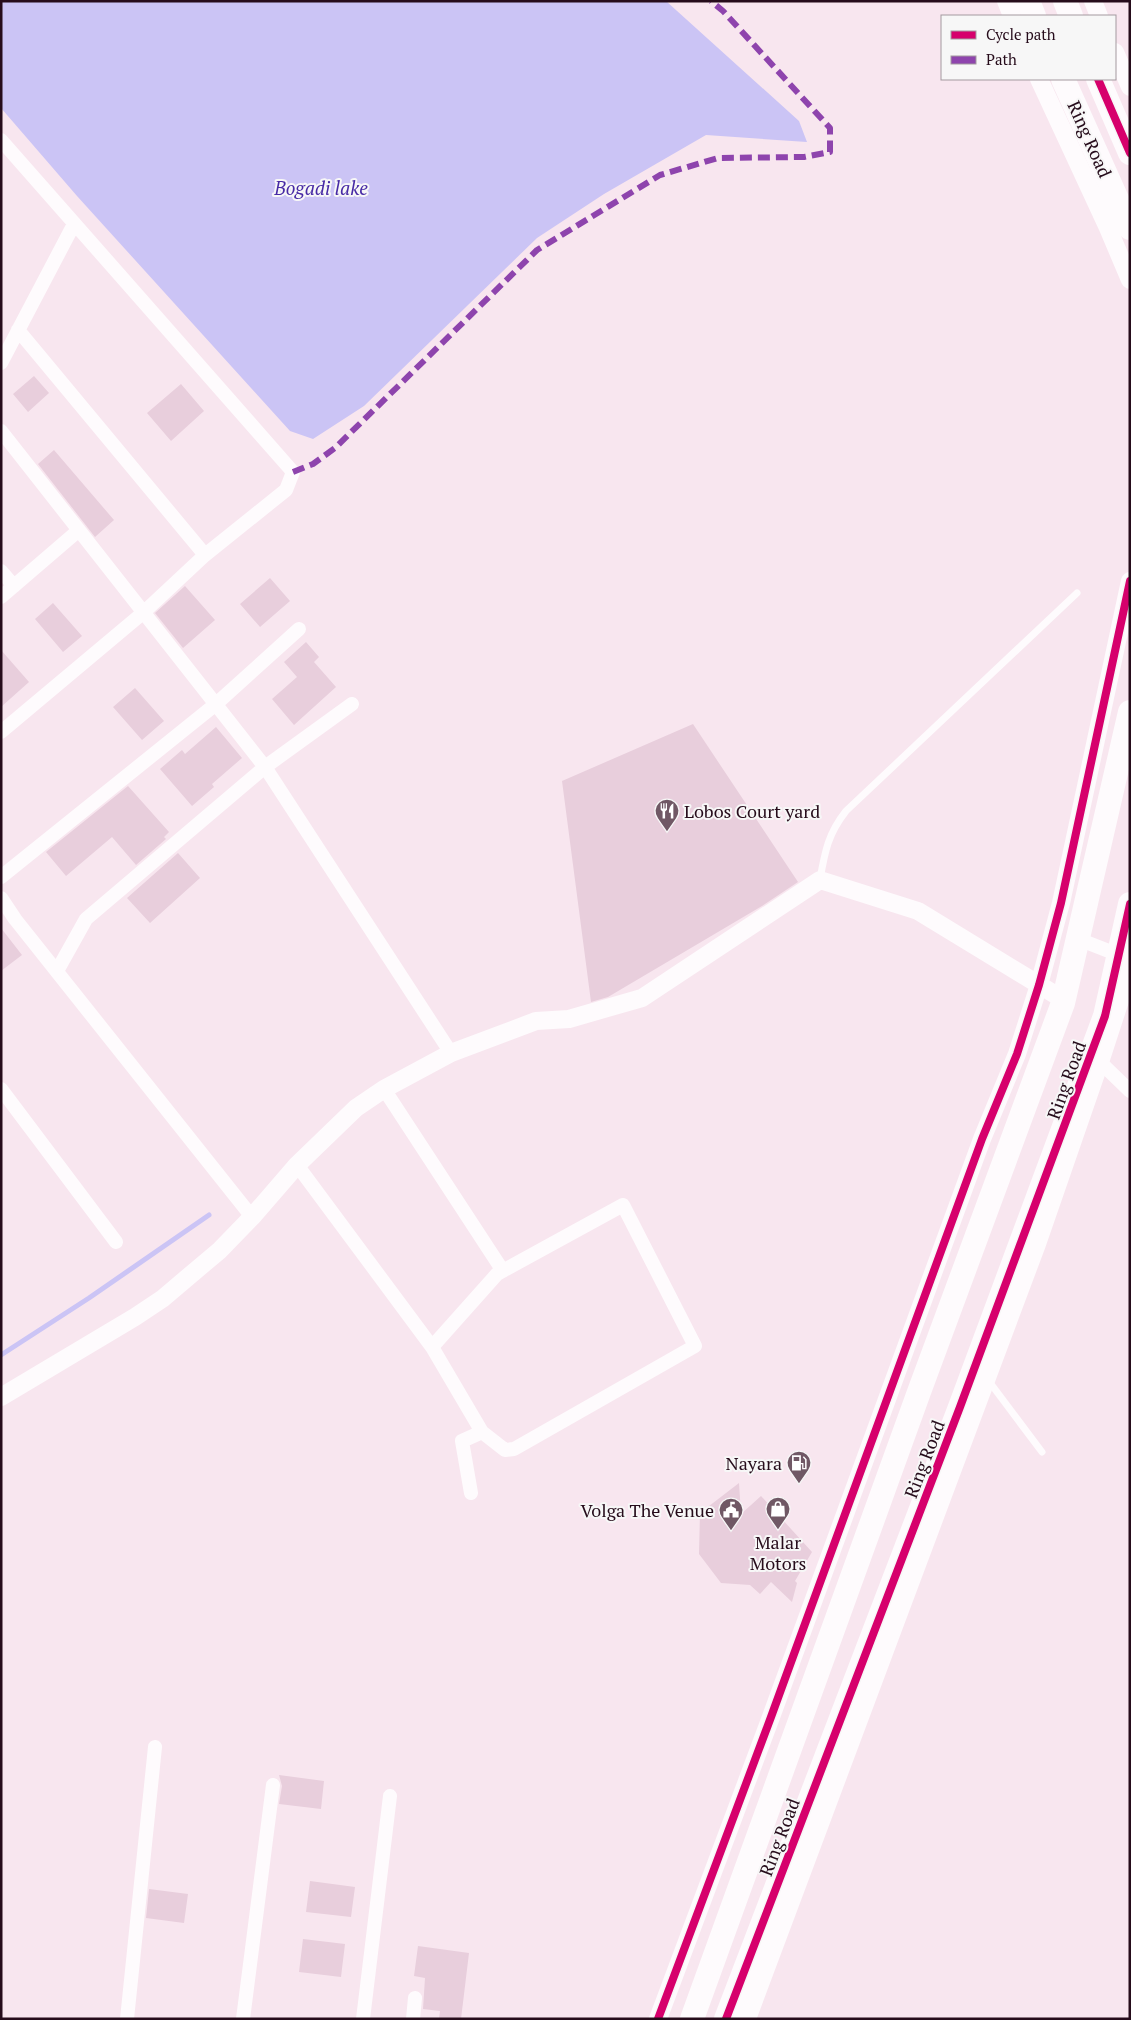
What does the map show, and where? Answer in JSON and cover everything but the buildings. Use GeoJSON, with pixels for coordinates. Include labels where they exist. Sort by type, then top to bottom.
{"type":"FeatureCollection","features":[{"type":"Feature","properties":{"kind":"highway"},"geometry":{"type":"LineString","coordinates":[[1028,1],[1034,15]]}},
{"type":"Feature","properties":{"kind":"highway"},"geometry":{"type":"LineString","coordinates":[[1065,1],[1071,15]]}},
{"type":"Feature","properties":{"kind":"highway","name":"Ring Road"},"geometry":{"type":"LineString","coordinates":[[1062,80],[1130,228]]}},
{"type":"Feature","properties":{"kind":"highway","name":"Ring Road"},"geometry":{"type":"LineString","coordinates":[[1098,80],[1130,153]]}},
{"type":"Feature","properties":{"kind":"highway","name":"Ring Road"},"geometry":{"type":"LineString","coordinates":[[692,2019],[922,1382],[1064,1000],[1130,712]]}},
{"type":"Feature","properties":{"kind":"highway","name":"Ring Road"},"geometry":{"type":"LineString","coordinates":[[726,2019],[960,1407],[1102,1026],[1125,949],[1130,904]]}},
{"type":"Feature","properties":{"kind":"street"},"geometry":{"type":"LineString","coordinates":[[1006,1],[1012,15]]}},
{"type":"Feature","properties":{"kind":"street"},"geometry":{"type":"LineString","coordinates":[[1093,1],[1099,15]]}},
{"type":"Feature","properties":{"kind":"street"},"geometry":{"type":"LineString","coordinates":[[1116,54],[1130,87]]}},
{"type":"Feature","properties":{"kind":"street"},"geometry":{"type":"LineString","coordinates":[[1039,80],[1130,280]]}},
{"type":"Feature","properties":{"kind":"street"},"geometry":{"type":"LineString","coordinates":[[1,140],[293,472],[286,490],[205,555],[144,612],[1,732]]}},
{"type":"Feature","properties":{"kind":"street"},"geometry":{"type":"LineString","coordinates":[[1,363],[74,224]]}},
{"type":"Feature","properties":{"kind":"street"},"geometry":{"type":"LineString","coordinates":[[18,330],[205,555]]}},
{"type":"Feature","properties":{"kind":"street"},"geometry":{"type":"LineString","coordinates":[[1,431],[265,767],[451,1053]]}},
{"type":"Feature","properties":{"kind":"street"},"geometry":{"type":"LineString","coordinates":[[1,597],[79,530]]}},
{"type":"Feature","properties":{"kind":"street"},"geometry":{"type":"LineString","coordinates":[[1,571],[14,586]]}},
{"type":"Feature","properties":{"kind":"street"},"geometry":{"type":"LineString","coordinates":[[658,2019],[751,1771],[982,1139],[1017,1054],[1039,985],[1061,904],[1130,581]]}},
{"type":"Feature","properties":{"kind":"street"},"geometry":{"type":"LineString","coordinates":[[1,877],[216,704],[299,629]]}},
{"type":"Feature","properties":{"kind":"street"},"geometry":{"type":"LineString","coordinates":[[57,971],[86,919],[265,767],[352,704]]}},
{"type":"Feature","properties":{"kind":"street"},"geometry":{"type":"LineString","coordinates":[[1,1398],[162,1299],[220,1250],[252,1217],[297,1165],[356,1108],[384,1089],[451,1053],[536,1021],[569,1019],[642,998],[820,880],[918,911],[1064,1000]]}},
{"type":"Feature","properties":{"kind":"street"},"geometry":{"type":"LineString","coordinates":[[1,898],[15,919],[252,1217]]}},
{"type":"Feature","properties":{"kind":"street"},"geometry":{"type":"LineString","coordinates":[[747,2019],[1037,1244],[1100,1062],[1125,949],[1078,939]]}},
{"type":"Feature","properties":{"kind":"street"},"geometry":{"type":"LineString","coordinates":[[1100,1062],[1130,1091]]}},
{"type":"Feature","properties":{"kind":"street"},"geometry":{"type":"LineString","coordinates":[[1,1089],[116,1242]]}},
{"type":"Feature","properties":{"kind":"street"},"geometry":{"type":"LineString","coordinates":[[384,1089],[503,1271]]}},
{"type":"Feature","properties":{"kind":"street"},"geometry":{"type":"LineString","coordinates":[[297,1165],[432,1347],[482,1432],[505,1450],[514,1449],[695,1346],[623,1205],[497,1274],[432,1347]]}},
{"type":"Feature","properties":{"kind":"street"},"geometry":{"type":"LineString","coordinates":[[471,1493],[462,1441],[482,1432]]}},
{"type":"Feature","properties":{"kind":"street"},"geometry":{"type":"LineString","coordinates":[[127,2019],[155,1746]]}},
{"type":"Feature","properties":{"kind":"street"},"geometry":{"type":"LineString","coordinates":[[243,2019],[274,1785]]}},
{"type":"Feature","properties":{"kind":"street"},"geometry":{"type":"LineString","coordinates":[[363,2019],[390,1796]]}},
{"type":"Feature","properties":{"kind":"street"},"geometry":{"type":"LineString","coordinates":[[413,2019],[415,1998]]}},
{"type":"Feature","properties":{"kind":"lane"},"geometry":{"type":"LineString","coordinates":[[820,880],[828,840],[846,811],[1077,593]]}},
{"type":"Feature","properties":{"kind":"lane"},"geometry":{"type":"LineString","coordinates":[[987,1378],[1042,1452]]}},
{"type":"Feature","properties":{"kind":"water","name":"Bogadi lake"},"geometry":{"type":"Polygon","coordinates":[[[1,1],[666,1],[799,121],[807,142],[706,135],[604,194],[537,238],[364,406],[313,439],[290,431],[77,196],[1,108],[1,1]]]}},
{"type":"Feature","properties":{"kind":"waterway"},"geometry":{"type":"LineString","coordinates":[[1,1355],[89,1298],[209,1215]]}},
{"type":"Feature","properties":{"kind":"marked path"},"geometry":{"type":"LineString","coordinates":[[293,472],[313,464],[335,448],[537,250],[660,175],[718,158],[804,157],[830,152],[830,128],[723,11],[711,1]]}},
{"type":"Feature","properties":{"kind":"cycle path"},"geometry":{"type":"LineString","coordinates":[[1098,80],[1130,153]]}},
{"type":"Feature","properties":{"kind":"cycle path"},"geometry":{"type":"LineString","coordinates":[[658,2019],[771,1717],[982,1139],[1017,1054],[1039,985],[1061,903],[1130,581]]}},
{"type":"Feature","properties":{"kind":"cycle path"},"geometry":{"type":"LineString","coordinates":[[726,2019],[960,1407],[1105,1016],[1130,904]]}},
{"type":"Feature","properties":{"kind":"place","name":"Lobos Court yard"},"geometry":{"type":"Point","coordinates":[667,832]}},
{"type":"Feature","properties":{"kind":"place","name":"Nayara"},"geometry":{"type":"Point","coordinates":[799,1484]}},
{"type":"Feature","properties":{"kind":"place","name":"Malar Motors"},"geometry":{"type":"Point","coordinates":[778,1530]}},
{"type":"Feature","properties":{"kind":"place","name":"Volga The Venue"},"geometry":{"type":"Point","coordinates":[731,1531]}}]}
